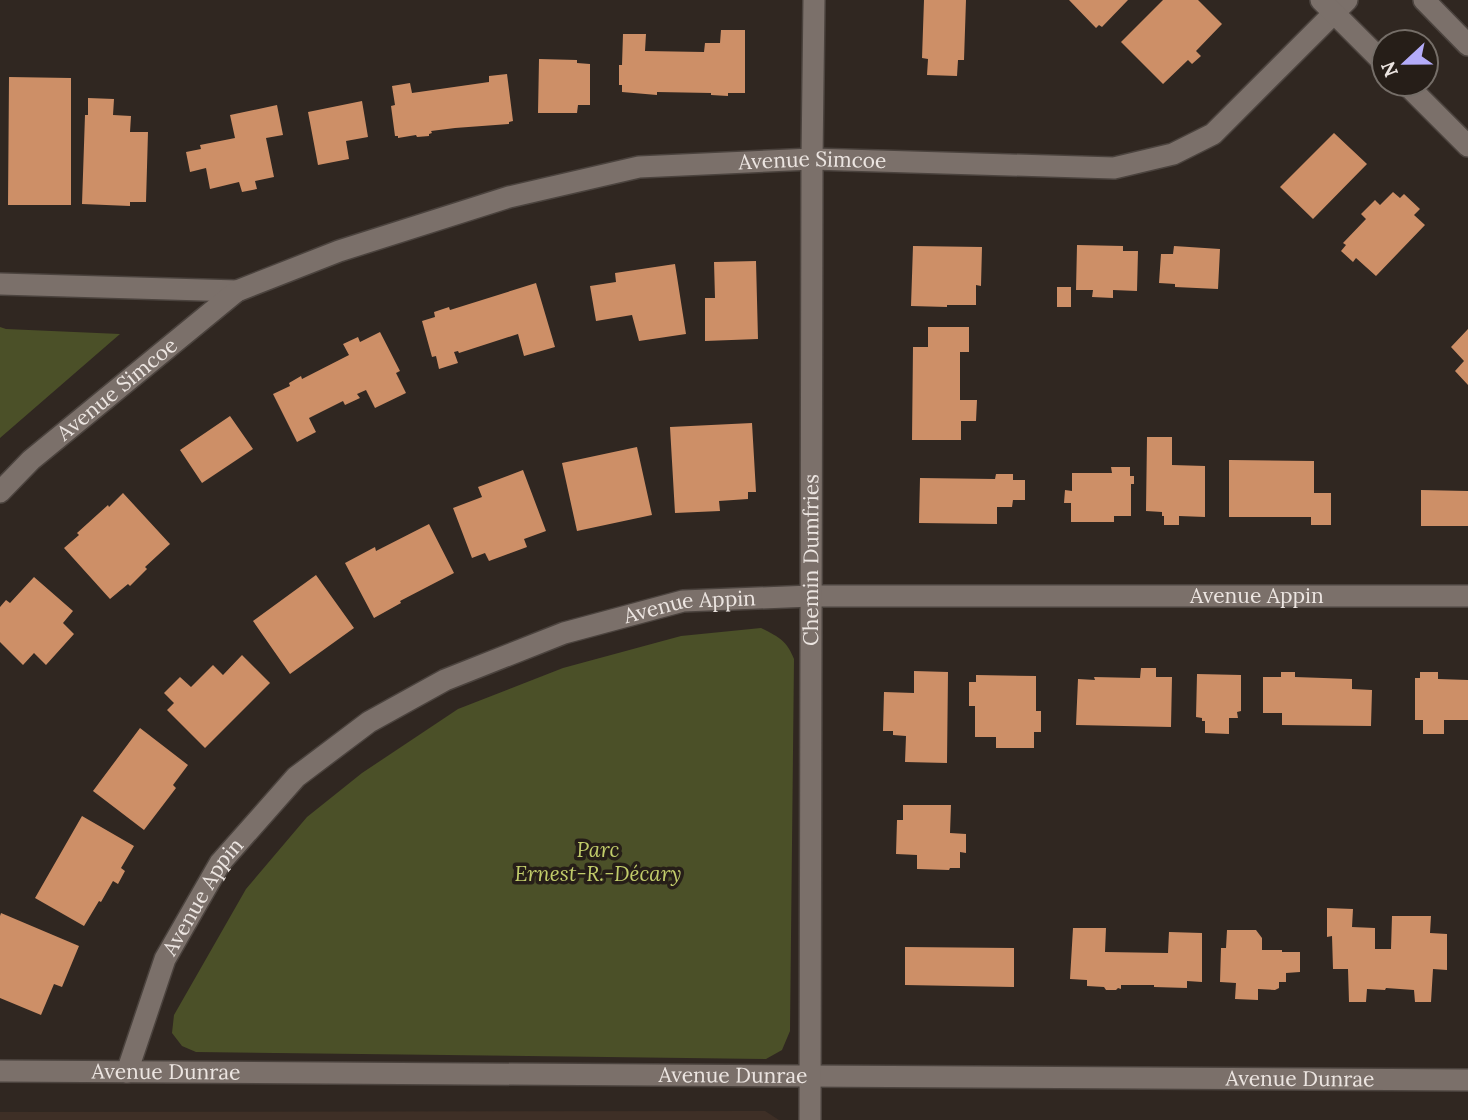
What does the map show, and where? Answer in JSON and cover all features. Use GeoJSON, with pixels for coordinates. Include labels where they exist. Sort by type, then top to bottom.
{"type":"FeatureCollection","features":[{"type":"Feature","properties":{"kind":"street","name":"Chemin Dumfries"},"geometry":{"type":"LineString","coordinates":[[810,1120],[814,0]]}},
{"type":"Feature","properties":{"kind":"street"},"geometry":{"type":"LineString","coordinates":[[1424,0],[1468,45]]}},
{"type":"Feature","properties":{"kind":"street","name":"Avenue Simcoe"},"geometry":{"type":"LineString","coordinates":[[0,492],[31,460],[237,291],[339,251],[509,197],[639,167],[812,159],[1114,168],[1173,154],[1213,134],[1334,4]]}},
{"type":"Feature","properties":{"kind":"street"},"geometry":{"type":"LineString","coordinates":[[1334,4],[1370,46]]}},
{"type":"Feature","properties":{"kind":"street"},"geometry":{"type":"LineString","coordinates":[[1419,98],[1468,146]]}},
{"type":"Feature","properties":{"kind":"street","name":"Avenue Simcoe"},"geometry":{"type":"LineString","coordinates":[[0,284],[237,291]]}},
{"type":"Feature","properties":{"kind":"street","name":"Avenue Appin"},"geometry":{"type":"LineString","coordinates":[[127,1072],[164,959],[220,863],[296,777],[369,722],[445,680],[564,633],[683,601],[811,596],[1468,596]]}},
{"type":"Feature","properties":{"kind":"street","name":"Avenue Dunrae"},"geometry":{"type":"LineString","coordinates":[[0,1070],[1468,1080]]}},
{"type":"Feature","properties":{"kind":"shaded area"},"geometry":{"type":"Polygon","coordinates":[[[765,1111],[779,1120],[0,1120],[0,1112],[765,1111]]]}},
{"type":"Feature","properties":{"kind":"green space"},"geometry":{"type":"Polygon","coordinates":[[[0,327],[6,329],[120,334],[0,438],[0,327]]]}},
{"type":"Feature","properties":{"kind":"green space","name":"Parc Ernest-R.-Décary"},"geometry":{"type":"Polygon","coordinates":[[[761,628],[782,640],[794,659],[790,1031],[782,1050],[766,1059],[196,1052],[182,1046],[172,1033],[174,1015],[246,889],[307,817],[362,773],[458,709],[563,668],[681,636],[761,628]]]}},
{"type":"Feature","properties":{"kind":"building"},"geometry":{"type":"Polygon","coordinates":[[[924,0],[966,0],[964,60],[958,60],[957,76],[927,75],[928,59],[922,58],[924,0]]]}},
{"type":"Feature","properties":{"kind":"building"},"geometry":{"type":"Polygon","coordinates":[[[1069,0],[1128,0],[1102,27],[1099,25],[1096,28],[1069,0]]]}},
{"type":"Feature","properties":{"kind":"building"},"geometry":{"type":"Polygon","coordinates":[[[1163,0],[1198,0],[1222,24],[1196,51],[1201,56],[1192,64],[1188,60],[1163,84],[1121,42],[1163,0]]]}},
{"type":"Feature","properties":{"kind":"building"},"geometry":{"type":"Polygon","coordinates":[[[721,30],[745,30],[745,93],[728,93],[728,96],[711,93],[657,92],[657,95],[622,92],[622,85],[619,85],[619,65],[622,65],[623,34],[646,34],[645,51],[704,52],[705,43],[720,43],[721,30]]]}},
{"type":"Feature","properties":{"kind":"building"},"geometry":{"type":"Polygon","coordinates":[[[539,59],[577,60],[577,63],[590,64],[590,105],[578,105],[577,113],[538,113],[539,59]]]}},
{"type":"Feature","properties":{"kind":"building"},"geometry":{"type":"Polygon","coordinates":[[[507,74],[513,121],[509,124],[431,131],[429,136],[395,136],[391,106],[395,105],[392,86],[410,83],[412,93],[489,82],[489,76],[507,74]]]}},
{"type":"Feature","properties":{"kind":"building"},"geometry":{"type":"Polygon","coordinates":[[[9,77],[71,78],[71,205],[8,205],[9,77]]]}},
{"type":"Feature","properties":{"kind":"building"},"geometry":{"type":"Polygon","coordinates":[[[88,98],[114,99],[113,115],[131,116],[130,132],[148,132],[146,202],[130,202],[130,206],[82,204],[88,98]]]}},
{"type":"Feature","properties":{"kind":"building"},"geometry":{"type":"Polygon","coordinates":[[[362,101],[368,137],[346,141],[349,159],[318,165],[308,112],[362,101]]]}},
{"type":"Feature","properties":{"kind":"building"},"geometry":{"type":"Polygon","coordinates":[[[277,105],[283,135],[266,138],[274,177],[255,181],[257,189],[242,192],[239,182],[210,189],[206,168],[190,172],[186,152],[201,149],[200,145],[235,138],[230,115],[277,105]]]}},
{"type":"Feature","properties":{"kind":"building"},"geometry":{"type":"Polygon","coordinates":[[[1334,133],[1367,164],[1313,219],[1280,187],[1334,133]]]}},
{"type":"Feature","properties":{"kind":"building"},"geometry":{"type":"Polygon","coordinates":[[[1393,192],[1400,198],[1404,194],[1420,209],[1414,215],[1425,225],[1376,276],[1356,258],[1353,262],[1341,251],[1346,245],[1343,243],[1366,219],[1361,214],[1375,200],[1380,205],[1393,192]]]}},
{"type":"Feature","properties":{"kind":"building"},"geometry":{"type":"Polygon","coordinates":[[[1077,245],[1123,246],[1123,251],[1138,251],[1137,291],[1113,290],[1113,298],[1092,297],[1093,290],[1076,290],[1077,245]]]}},
{"type":"Feature","properties":{"kind":"building"},"geometry":{"type":"Polygon","coordinates":[[[913,246],[982,247],[981,286],[976,285],[976,305],[911,306],[913,246]]]}},
{"type":"Feature","properties":{"kind":"building"},"geometry":{"type":"Polygon","coordinates":[[[1174,246],[1220,249],[1218,289],[1175,287],[1175,284],[1159,283],[1161,254],[1173,254],[1174,246]]]}},
{"type":"Feature","properties":{"kind":"building"},"geometry":{"type":"Polygon","coordinates":[[[756,261],[758,339],[705,341],[705,298],[715,298],[714,262],[756,261]]]}},
{"type":"Feature","properties":{"kind":"building"},"geometry":{"type":"Polygon","coordinates":[[[675,264],[686,334],[639,341],[632,315],[596,321],[590,286],[616,282],[615,273],[675,264]]]}},
{"type":"Feature","properties":{"kind":"building"},"geometry":{"type":"Polygon","coordinates":[[[536,283],[555,347],[524,356],[518,334],[459,353],[454,352],[458,363],[439,369],[436,356],[432,357],[422,321],[435,317],[434,312],[449,307],[450,310],[536,283]]]}},
{"type":"Feature","properties":{"kind":"building"},"geometry":{"type":"Polygon","coordinates":[[[1057,287],[1071,287],[1071,307],[1057,307],[1057,287]]]}},
{"type":"Feature","properties":{"kind":"building"},"geometry":{"type":"Polygon","coordinates":[[[928,327],[969,327],[969,352],[960,352],[960,400],[977,400],[976,421],[961,421],[961,440],[912,440],[913,347],[928,347],[928,327]]]}},
{"type":"Feature","properties":{"kind":"building"},"geometry":{"type":"Polygon","coordinates":[[[1468,329],[1468,385],[1455,371],[1464,361],[1451,347],[1468,329]]]}},
{"type":"Feature","properties":{"kind":"building"},"geometry":{"type":"Polygon","coordinates":[[[380,332],[400,371],[396,373],[406,393],[375,408],[366,390],[357,394],[360,398],[345,405],[343,401],[309,418],[316,432],[297,442],[273,394],[290,386],[289,383],[301,376],[302,379],[349,355],[343,344],[358,337],[360,342],[380,332]]]}},
{"type":"Feature","properties":{"kind":"building"},"geometry":{"type":"Polygon","coordinates":[[[230,416],[253,449],[202,483],[180,450],[230,416]]]}},
{"type":"Feature","properties":{"kind":"building"},"geometry":{"type":"Polygon","coordinates":[[[752,423],[756,492],[748,492],[748,499],[719,501],[720,511],[675,513],[670,427],[752,423]]]}},
{"type":"Feature","properties":{"kind":"building"},"geometry":{"type":"Polygon","coordinates":[[[1147,437],[1172,437],[1172,465],[1205,466],[1205,517],[1179,516],[1179,525],[1164,525],[1162,512],[1146,511],[1147,437]]]}},
{"type":"Feature","properties":{"kind":"building"},"geometry":{"type":"Polygon","coordinates":[[[637,447],[652,515],[577,531],[562,463],[637,447]]]}},
{"type":"Feature","properties":{"kind":"building"},"geometry":{"type":"Polygon","coordinates":[[[1229,460],[1314,461],[1314,493],[1331,493],[1331,525],[1311,525],[1311,517],[1229,517],[1229,460]]]}},
{"type":"Feature","properties":{"kind":"building"},"geometry":{"type":"Polygon","coordinates":[[[1111,467],[1130,467],[1130,476],[1134,476],[1134,484],[1131,484],[1131,516],[1114,516],[1114,522],[1071,522],[1071,503],[1064,503],[1065,490],[1072,491],[1072,473],[1112,473],[1111,467]]]}},
{"type":"Feature","properties":{"kind":"building"},"geometry":{"type":"Polygon","coordinates":[[[523,470],[546,531],[524,539],[527,547],[489,561],[485,553],[472,558],[453,508],[482,497],[478,487],[523,470]]]}},
{"type":"Feature","properties":{"kind":"building"},"geometry":{"type":"Polygon","coordinates":[[[996,474],[1013,474],[1013,480],[1025,480],[1025,500],[1013,500],[1012,507],[997,507],[997,524],[919,523],[920,478],[995,479],[996,474]]]}},
{"type":"Feature","properties":{"kind":"building"},"geometry":{"type":"Polygon","coordinates":[[[1421,490],[1468,491],[1468,526],[1421,526],[1421,490]]]}},
{"type":"Feature","properties":{"kind":"building"},"geometry":{"type":"Polygon","coordinates":[[[123,493],[170,544],[145,567],[147,569],[130,586],[128,584],[110,599],[64,548],[79,535],[77,533],[123,493]]]}},
{"type":"Feature","properties":{"kind":"building"},"geometry":{"type":"Polygon","coordinates":[[[429,524],[454,573],[374,618],[345,563],[375,547],[376,551],[429,524]]]}},
{"type":"Feature","properties":{"kind":"building"},"geometry":{"type":"Polygon","coordinates":[[[316,575],[354,628],[290,674],[253,621],[316,575]]]}},
{"type":"Feature","properties":{"kind":"building"},"geometry":{"type":"Polygon","coordinates":[[[34,577],[73,611],[63,623],[74,634],[46,665],[34,653],[23,665],[0,642],[0,607],[6,600],[10,603],[34,577]]]}},
{"type":"Feature","properties":{"kind":"building"},"geometry":{"type":"Polygon","coordinates":[[[242,655],[270,683],[205,748],[167,710],[174,703],[164,693],[180,677],[191,687],[213,665],[223,675],[242,655]]]}},
{"type":"Feature","properties":{"kind":"building"},"geometry":{"type":"Polygon","coordinates":[[[1141,668],[1156,668],[1156,677],[1172,677],[1171,727],[1076,725],[1078,679],[1140,678],[1141,668]]]}},
{"type":"Feature","properties":{"kind":"building"},"geometry":{"type":"Polygon","coordinates":[[[914,671],[948,672],[947,763],[905,762],[906,736],[893,735],[893,731],[883,731],[884,692],[914,693],[914,671]]]}},
{"type":"Feature","properties":{"kind":"building"},"geometry":{"type":"Polygon","coordinates":[[[1281,672],[1295,672],[1295,677],[1352,679],[1352,689],[1372,690],[1371,726],[1282,725],[1282,713],[1263,713],[1263,677],[1281,677],[1281,672]]]}},
{"type":"Feature","properties":{"kind":"building"},"geometry":{"type":"Polygon","coordinates":[[[1420,672],[1438,672],[1438,679],[1468,680],[1468,720],[1444,720],[1444,734],[1423,734],[1423,720],[1415,720],[1415,678],[1420,678],[1420,672]]]}},
{"type":"Feature","properties":{"kind":"building"},"geometry":{"type":"Polygon","coordinates":[[[1197,674],[1241,675],[1241,711],[1237,712],[1238,718],[1229,718],[1229,734],[1205,733],[1205,721],[1196,717],[1197,674]]]}},
{"type":"Feature","properties":{"kind":"building"},"geometry":{"type":"Polygon","coordinates":[[[976,675],[1036,676],[1036,711],[1041,711],[1041,732],[1034,732],[1034,748],[996,748],[996,737],[975,737],[975,706],[969,706],[969,682],[976,682],[976,675]]]}},
{"type":"Feature","properties":{"kind":"building"},"geometry":{"type":"Polygon","coordinates":[[[140,728],[188,765],[173,785],[176,788],[144,830],[93,791],[140,728]]]}},
{"type":"Feature","properties":{"kind":"building"},"geometry":{"type":"Polygon","coordinates":[[[903,805],[951,805],[950,833],[966,834],[966,853],[960,852],[960,868],[917,869],[917,855],[896,854],[897,820],[903,820],[903,805]]]}},
{"type":"Feature","properties":{"kind":"building"},"geometry":{"type":"Polygon","coordinates":[[[82,816],[134,846],[121,868],[125,871],[118,884],[113,881],[84,926],[35,898],[82,816]]]}},
{"type":"Feature","properties":{"kind":"building"},"geometry":{"type":"Polygon","coordinates":[[[1327,908],[1353,909],[1352,927],[1375,928],[1375,949],[1391,949],[1392,916],[1431,916],[1430,933],[1447,934],[1447,970],[1433,969],[1431,1002],[1415,1002],[1414,990],[1386,988],[1367,989],[1366,1002],[1349,1002],[1348,969],[1333,969],[1332,936],[1327,937],[1327,908]]]}},
{"type":"Feature","properties":{"kind":"building"},"geometry":{"type":"Polygon","coordinates":[[[1,913],[79,946],[62,987],[54,984],[41,1015],[0,998],[1,913]]]}},
{"type":"Feature","properties":{"kind":"building"},"geometry":{"type":"Polygon","coordinates":[[[1073,928],[1106,928],[1105,952],[1168,953],[1169,932],[1202,933],[1202,982],[1187,981],[1187,988],[1121,985],[1121,989],[1106,990],[1104,987],[1087,986],[1087,980],[1070,979],[1073,928]]]}},
{"type":"Feature","properties":{"kind":"building"},"geometry":{"type":"Polygon","coordinates":[[[1227,930],[1256,930],[1262,938],[1262,950],[1300,952],[1300,972],[1286,973],[1286,982],[1279,982],[1279,988],[1275,990],[1258,989],[1258,1000],[1235,999],[1236,983],[1220,982],[1221,948],[1226,948],[1227,930]]]}},
{"type":"Feature","properties":{"kind":"building"},"geometry":{"type":"Polygon","coordinates":[[[905,947],[1014,948],[1014,987],[905,985],[905,947]]]}}]}
